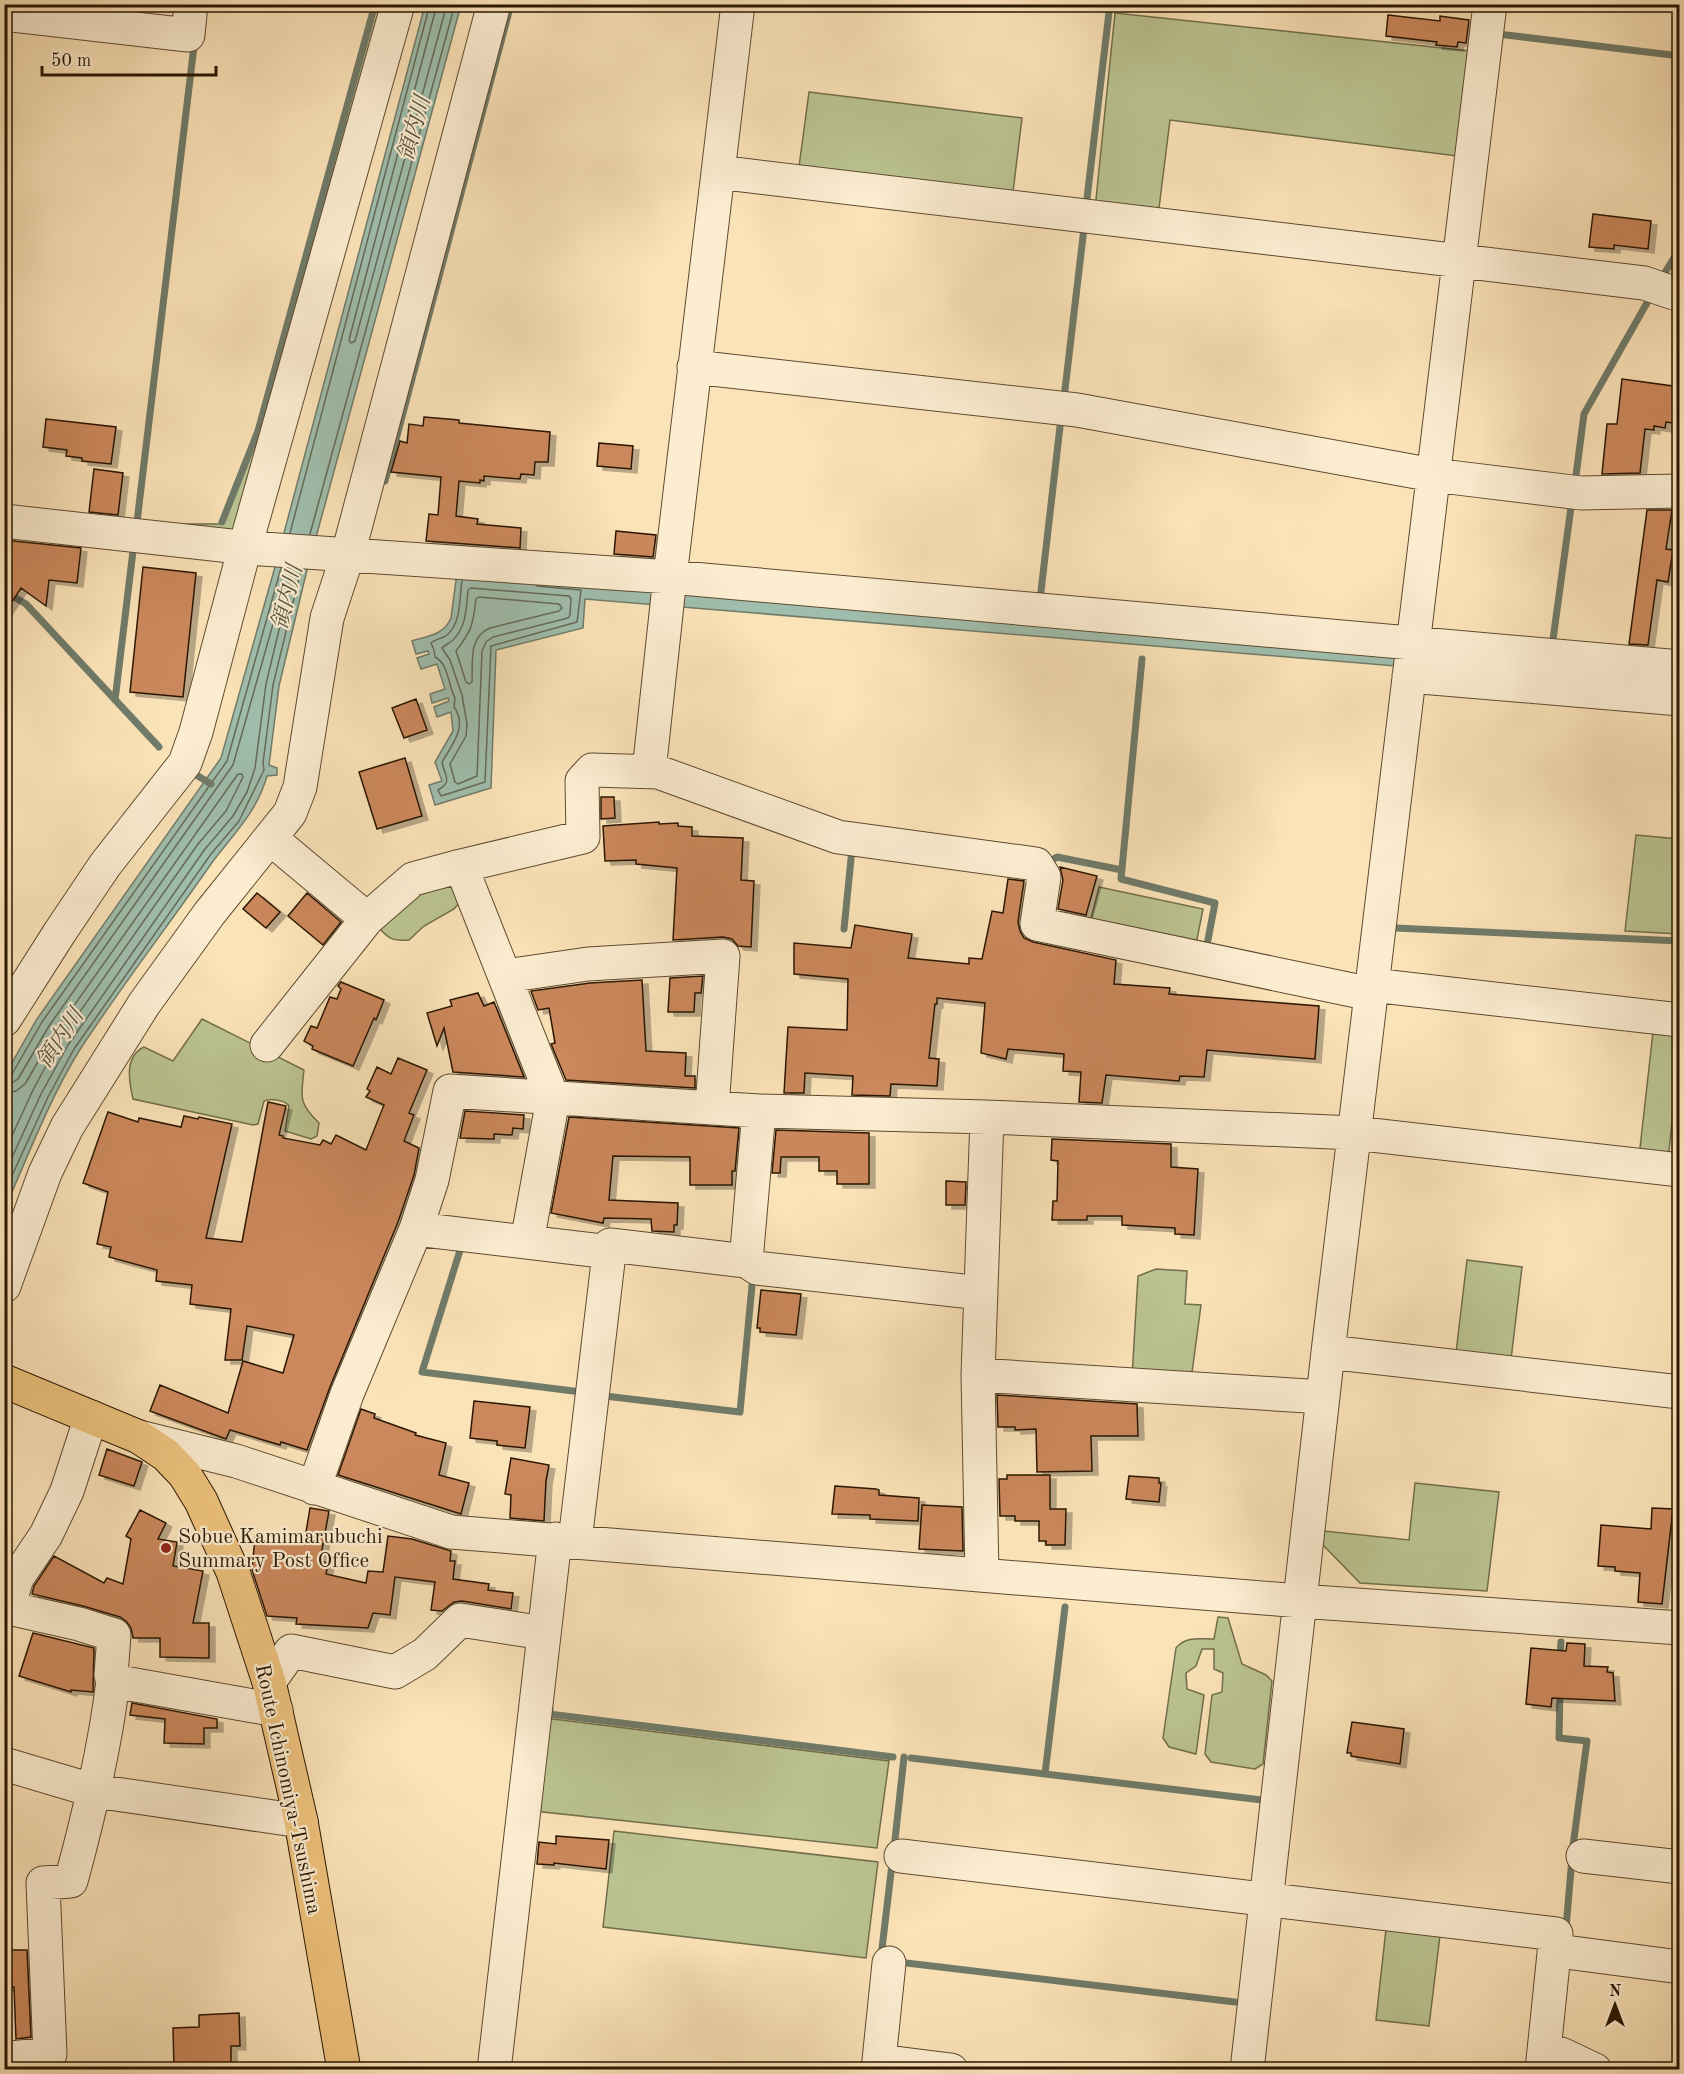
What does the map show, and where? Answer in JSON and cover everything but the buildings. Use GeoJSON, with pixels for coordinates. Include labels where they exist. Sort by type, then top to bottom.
{"type":"FeatureCollection","features":[{"type":"Feature","properties":{"kind":"main road","name":"Route Ichinomiya-Tsushima"},"geometry":{"type":"LineString","coordinates":[[4,1381],[139,1437],[166,1455],[185,1475],[201,1500],[233,1572],[273,1696],[301,1821],[344,2070]]}},
{"type":"Feature","properties":{"kind":"street"},"geometry":{"type":"LineString","coordinates":[[4,14],[188,36],[191,4]]}},
{"type":"Feature","properties":{"kind":"street"},"geometry":{"type":"LineString","coordinates":[[4,1020],[105,865],[185,763],[196,732],[398,4]]}},
{"type":"Feature","properties":{"kind":"street"},"geometry":{"type":"LineString","coordinates":[[4,1286],[45,1173],[67,1127],[144,1004],[209,914],[290,813],[300,787],[327,618],[494,4]]}},
{"type":"Feature","properties":{"kind":"street"},"geometry":{"type":"LineString","coordinates":[[649,771],[694,367],[738,4]]}},
{"type":"Feature","properties":{"kind":"street"},"geometry":{"type":"LineString","coordinates":[[1247,2070],[1328,1352],[1490,4]]}},
{"type":"Feature","properties":{"kind":"street"},"geometry":{"type":"LineString","coordinates":[[718,172],[1459,261],[1663,289]]}},
{"type":"Feature","properties":{"kind":"street"},"geometry":{"type":"LineString","coordinates":[[694,367],[1077,410],[1433,475],[1574,492],[1680,491]]}},
{"type":"Feature","properties":{"kind":"street"},"geometry":{"type":"LineString","coordinates":[[4,521],[247,547],[344,554],[668,592],[1410,660],[1680,699]]}},
{"type":"Feature","properties":{"kind":"street"},"geometry":{"type":"LineString","coordinates":[[1410,660],[1680,667]]}},
{"type":"Feature","properties":{"kind":"street"},"geometry":{"type":"LineString","coordinates":[[267,1045],[367,919],[413,879],[582,837],[582,781],[592,770],[658,772],[838,837],[1036,864],[1044,877],[1037,924],[1371,990],[1680,1020]]}},
{"type":"Feature","properties":{"kind":"street"},"geometry":{"type":"LineString","coordinates":[[270,838],[367,919]]}},
{"type":"Feature","properties":{"kind":"street"},"geometry":{"type":"LineString","coordinates":[[461,866],[553,1099],[526,1242]]}},
{"type":"Feature","properties":{"kind":"street"},"geometry":{"type":"LineString","coordinates":[[505,976],[588,964],[723,956],[712,1108]]}},
{"type":"Feature","properties":{"kind":"street"},"geometry":{"type":"LineString","coordinates":[[314,1488],[347,1394],[416,1229],[432,1180],[450,1091],[759,1111],[987,1117],[1354,1132],[1680,1170]]}},
{"type":"Feature","properties":{"kind":"street"},"geometry":{"type":"LineString","coordinates":[[746,1262],[759,1111]]}},
{"type":"Feature","properties":{"kind":"street"},"geometry":{"type":"LineString","coordinates":[[982,1575],[978,1375],[987,1117]]}},
{"type":"Feature","properties":{"kind":"street"},"geometry":{"type":"LineString","coordinates":[[416,1229],[609,1252]]}},
{"type":"Feature","properties":{"kind":"street"},"geometry":{"type":"LineString","coordinates":[[494,2070],[544,1633],[565,1540],[610,1245],[746,1262],[757,1268],[981,1293]]}},
{"type":"Feature","properties":{"kind":"street"},"geometry":{"type":"LineString","coordinates":[[1328,1352],[1680,1392]]}},
{"type":"Feature","properties":{"kind":"street"},"geometry":{"type":"LineString","coordinates":[[978,1375],[1323,1397]]}},
{"type":"Feature","properties":{"kind":"street"},"geometry":{"type":"LineString","coordinates":[[4,2064],[11,2058],[50,2054],[43,1883],[71,1881],[95,1791],[108,1722],[113,1681],[111,1675],[114,1635],[79,1624],[8,1608],[17,1578],[46,1535],[67,1491],[92,1417]]}},
{"type":"Feature","properties":{"kind":"street"},"geometry":{"type":"LineString","coordinates":[[139,1437],[236,1461],[451,1532],[1300,1601],[1680,1628]]}},
{"type":"Feature","properties":{"kind":"street"},"geometry":{"type":"LineString","coordinates":[[113,1681],[273,1696],[291,1651],[395,1672],[424,1653],[460,1620],[544,1633]]}},
{"type":"Feature","properties":{"kind":"street"},"geometry":{"type":"LineString","coordinates":[[4,1764],[95,1791],[301,1821]]}},
{"type":"Feature","properties":{"kind":"street"},"geometry":{"type":"LineString","coordinates":[[901,1857],[1556,1934],[1552,2062],[1595,2070]]}},
{"type":"Feature","properties":{"kind":"street"},"geometry":{"type":"LineString","coordinates":[[1583,1857],[1680,1867]]}},
{"type":"Feature","properties":{"kind":"street"},"geometry":{"type":"LineString","coordinates":[[1572,1953],[1680,1967]]}},
{"type":"Feature","properties":{"kind":"street"},"geometry":{"type":"LineString","coordinates":[[889,1963],[878,2065],[951,2070]]}},
{"type":"Feature","properties":{"kind":"green space"},"geometry":{"type":"Polygon","coordinates":[[[376,5],[389,5],[234,536],[167,524],[223,524],[260,431],[376,5]]]}},
{"type":"Feature","properties":{"kind":"green space"},"geometry":{"type":"Polygon","coordinates":[[[1115,13],[1470,51],[1457,156],[1170,120],[1158,216],[1095,209],[1115,13]]]}},
{"type":"Feature","properties":{"kind":"green space"},"geometry":{"type":"Polygon","coordinates":[[[809,92],[1022,118],[1012,200],[798,174],[809,92]]]}},
{"type":"Feature","properties":{"kind":"green space"},"geometry":{"type":"Polygon","coordinates":[[[1636,835],[1679,839],[1679,934],[1625,931],[1636,835]]]}},
{"type":"Feature","properties":{"kind":"green space"},"geometry":{"type":"Polygon","coordinates":[[[450,879],[461,901],[454,909],[424,926],[409,940],[393,939],[381,930],[382,924],[416,888],[450,879]]]}},
{"type":"Feature","properties":{"kind":"green space"},"geometry":{"type":"Polygon","coordinates":[[[1099,887],[1203,909],[1195,949],[1089,927],[1099,887]]]}},
{"type":"Feature","properties":{"kind":"green space"},"geometry":{"type":"Polygon","coordinates":[[[202,1019],[304,1070],[302,1099],[307,1110],[319,1123],[317,1136],[311,1139],[285,1131],[289,1106],[278,1100],[264,1101],[258,1124],[253,1125],[133,1099],[130,1070],[133,1057],[138,1051],[144,1047],[173,1061],[202,1019]]]}},
{"type":"Feature","properties":{"kind":"green space"},"geometry":{"type":"Polygon","coordinates":[[[1654,1023],[1679,1026],[1679,1058],[1668,1160],[1639,1157],[1654,1023]]]}},
{"type":"Feature","properties":{"kind":"green space"},"geometry":{"type":"Polygon","coordinates":[[[1467,1260],[1522,1267],[1510,1368],[1455,1361],[1467,1260]]]}},
{"type":"Feature","properties":{"kind":"green space"},"geometry":{"type":"Polygon","coordinates":[[[1156,1269],[1187,1271],[1185,1304],[1201,1305],[1191,1380],[1132,1377],[1138,1276],[1156,1269]]]}},
{"type":"Feature","properties":{"kind":"green space"},"geometry":{"type":"Polygon","coordinates":[[[1415,1483],[1499,1492],[1487,1591],[1360,1583],[1323,1545],[1324,1531],[1409,1540],[1415,1483]]]}},
{"type":"Feature","properties":{"kind":"green space"},"geometry":{"type":"Polygon","coordinates":[[[1218,1617],[1228,1618],[1242,1664],[1266,1675],[1272,1681],[1263,1764],[1255,1769],[1211,1762],[1205,1754],[1212,1695],[1222,1692],[1223,1673],[1214,1669],[1214,1649],[1202,1649],[1196,1666],[1186,1673],[1187,1689],[1204,1695],[1196,1754],[1169,1747],[1163,1738],[1176,1648],[1188,1640],[1214,1639],[1218,1617]]]}},
{"type":"Feature","properties":{"kind":"green space"},"geometry":{"type":"Polygon","coordinates":[[[545,1718],[889,1761],[877,1848],[534,1811],[545,1718]]]}},
{"type":"Feature","properties":{"kind":"green space"},"geometry":{"type":"Polygon","coordinates":[[[614,1831],[878,1862],[866,1958],[603,1927],[614,1831]]]}},
{"type":"Feature","properties":{"kind":"green space"},"geometry":{"type":"Polygon","coordinates":[[[1387,1920],[1441,1927],[1429,2026],[1376,2020],[1387,1920]]]}},
{"type":"Feature","properties":{"kind":"water","name":"領内川"},"geometry":{"type":"Polygon","coordinates":[[[425,5],[461,5],[306,574],[279,686],[269,765],[277,768],[277,775],[267,776],[250,813],[211,864],[79,1051],[48,1108],[5,1208],[5,1075],[37,1019],[221,758],[273,574],[425,5]]]}},
{"type":"Feature","properties":{"kind":"water"},"geometry":{"type":"Polygon","coordinates":[[[457,573],[1550,670],[1396,666],[585,599],[583,628],[496,650],[491,788],[435,805],[429,785],[442,781],[435,762],[453,731],[451,712],[437,717],[434,707],[449,701],[448,698],[432,703],[430,694],[445,689],[437,664],[421,669],[417,658],[429,654],[428,651],[416,654],[412,641],[435,634],[448,624],[451,618],[457,573]]]}},
{"type":"Feature","properties":{"kind":"waterway"},"geometry":{"type":"LineString","coordinates":[[222,522],[258,431],[375,4]]}},
{"type":"Feature","properties":{"kind":"waterway"},"geometry":{"type":"LineString","coordinates":[[385,481],[511,4]]}},
{"type":"Feature","properties":{"kind":"waterway"},"geometry":{"type":"LineString","coordinates":[[1086,207],[1110,4]]}},
{"type":"Feature","properties":{"kind":"waterway"},"geometry":{"type":"LineString","coordinates":[[1498,34],[1680,56]]}},
{"type":"Feature","properties":{"kind":"waterway"},"geometry":{"type":"LineString","coordinates":[[137,522],[194,46]]}},
{"type":"Feature","properties":{"kind":"waterway"},"geometry":{"type":"LineString","coordinates":[[1064,398],[1084,228]]}},
{"type":"Feature","properties":{"kind":"waterway"},"geometry":{"type":"LineString","coordinates":[[1661,279],[1680,248]]}},
{"type":"Feature","properties":{"kind":"waterway"},"geometry":{"type":"LineString","coordinates":[[1575,483],[1584,414],[1652,294]]}},
{"type":"Feature","properties":{"kind":"waterway"},"geometry":{"type":"LineString","coordinates":[[1040,600],[1061,418]]}},
{"type":"Feature","properties":{"kind":"waterway"},"geometry":{"type":"LineString","coordinates":[[1552,647],[1572,500]]}},
{"type":"Feature","properties":{"kind":"waterway"},"geometry":{"type":"LineString","coordinates":[[115,700],[133,551]]}},
{"type":"Feature","properties":{"kind":"waterway"},"geometry":{"type":"LineString","coordinates":[[7,593],[26,604],[159,747]]}},
{"type":"Feature","properties":{"kind":"waterway"},"geometry":{"type":"LineString","coordinates":[[1142,659],[1121,879],[1215,903],[1206,950]]}},
{"type":"Feature","properties":{"kind":"waterway"},"geometry":{"type":"LineString","coordinates":[[193,773],[211,784]]}},
{"type":"Feature","properties":{"kind":"waterway"},"geometry":{"type":"LineString","coordinates":[[844,929],[852,849]]}},
{"type":"Feature","properties":{"kind":"waterway"},"geometry":{"type":"LineString","coordinates":[[1049,862],[1057,857],[1122,870]]}},
{"type":"Feature","properties":{"kind":"waterway"},"geometry":{"type":"LineString","coordinates":[[1395,928],[1680,941]]}},
{"type":"Feature","properties":{"kind":"waterway"},"geometry":{"type":"LineString","coordinates":[[462,1244],[422,1372],[581,1392]]}},
{"type":"Feature","properties":{"kind":"waterway"},"geometry":{"type":"LineString","coordinates":[[605,1400],[605,1396],[740,1412],[753,1275]]}},
{"type":"Feature","properties":{"kind":"waterway"},"geometry":{"type":"LineString","coordinates":[[1045,1774],[1065,1607]]}},
{"type":"Feature","properties":{"kind":"waterway"},"geometry":{"type":"LineString","coordinates":[[1560,1658],[1561,1642]]}},
{"type":"Feature","properties":{"kind":"waterway"},"geometry":{"type":"LineString","coordinates":[[1560,1690],[1559,1738],[1587,1741],[1573,1846],[1566,1928]]}},
{"type":"Feature","properties":{"kind":"waterway"},"geometry":{"type":"LineString","coordinates":[[550,1709],[549,1714],[893,1757]]}},
{"type":"Feature","properties":{"kind":"waterway"},"geometry":{"type":"LineString","coordinates":[[894,1849],[904,1757]]}},
{"type":"Feature","properties":{"kind":"waterway"},"geometry":{"type":"LineString","coordinates":[[911,1758],[1262,1800]]}},
{"type":"Feature","properties":{"kind":"waterway"},"geometry":{"type":"LineString","coordinates":[[881,1957],[892,1864]]}},
{"type":"Feature","properties":{"kind":"waterway"},"geometry":{"type":"LineString","coordinates":[[898,1962],[1235,2002]]}},
{"type":"Feature","properties":{"kind":"place","name":"Sobue Kamimarubuchi Summary Post Office"},"geometry":{"type":"Point","coordinates":[166,1548]}}]}
